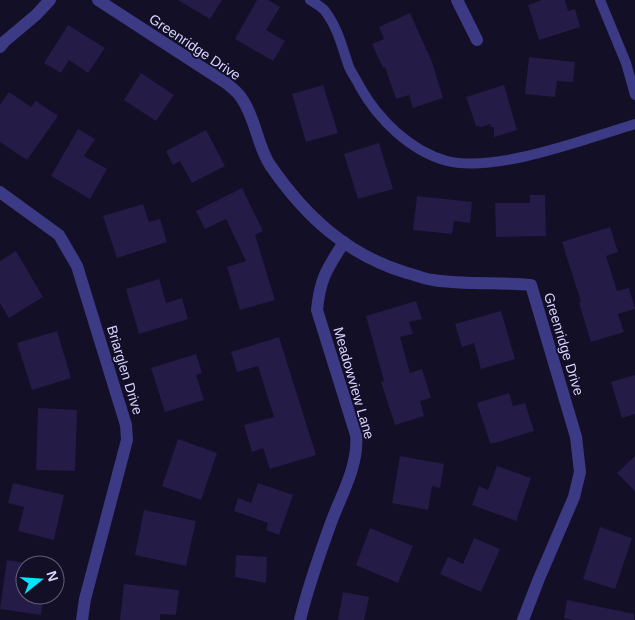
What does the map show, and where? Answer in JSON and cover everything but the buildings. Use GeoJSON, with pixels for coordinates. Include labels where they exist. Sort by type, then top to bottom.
{"type":"FeatureCollection","features":[{"type":"Feature","properties":{"kind":"street"},"geometry":{"type":"LineString","coordinates":[[0,47],[5,40],[36,15],[50,0]]}},
{"type":"Feature","properties":{"kind":"street","name":"Greenridge Drive"},"geometry":{"type":"LineString","coordinates":[[98,0],[226,83],[242,98],[251,115],[258,139],[269,164],[306,210],[322,226],[344,242],[393,269],[432,280],[531,285],[576,437],[580,472],[574,498],[523,620]]}},
{"type":"Feature","properties":{"kind":"street"},"geometry":{"type":"LineString","coordinates":[[458,0],[477,40]]}},
{"type":"Feature","properties":{"kind":"street","name":"Briarglen Drive"},"geometry":{"type":"LineString","coordinates":[[0,192],[59,235],[77,266],[126,425],[127,440],[85,599],[82,620]]}},
{"type":"Feature","properties":{"kind":"street","name":"Meadowview Lane"},"geometry":{"type":"LineString","coordinates":[[300,620],[306,594],[357,448],[356,435],[317,310],[319,289],[327,268],[344,242]]}},
{"type":"Feature","properties":{"kind":"lane"},"geometry":{"type":"LineString","coordinates":[[310,0],[324,10],[341,39],[350,68],[366,97],[385,121],[412,146],[447,160],[486,163],[531,154],[635,124]]}},
{"type":"Feature","properties":{"kind":"lane"},"geometry":{"type":"LineString","coordinates":[[600,0],[626,63],[635,95]]}}]}
